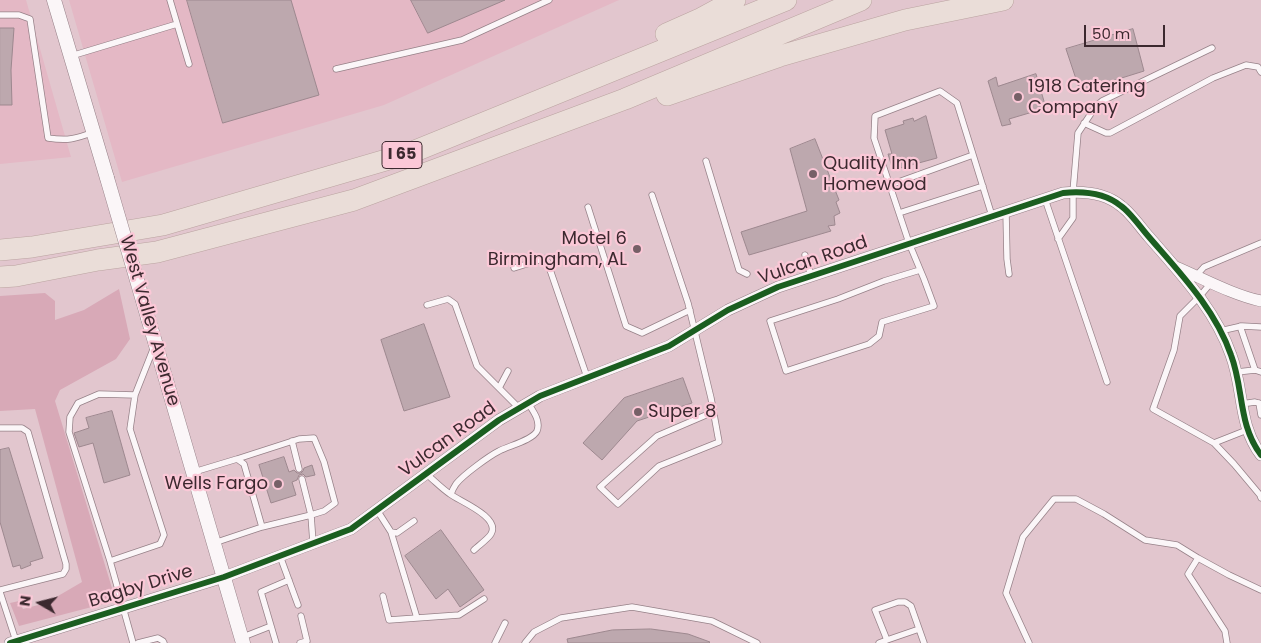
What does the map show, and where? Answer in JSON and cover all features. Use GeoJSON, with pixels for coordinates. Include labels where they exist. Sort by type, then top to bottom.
{"type":"FeatureCollection","features":[{"type":"Feature","properties":{"kind":"highway"},"geometry":{"type":"LineString","coordinates":[[410,153],[462,122],[702,18],[735,0]]}},
{"type":"Feature","properties":{"kind":"highway","name":"I 65"},"geometry":{"type":"LineString","coordinates":[[0,250],[32,247],[163,225],[410,153],[786,0]]}},
{"type":"Feature","properties":{"kind":"highway","name":"I 65"},"geometry":{"type":"LineString","coordinates":[[0,277],[16,276],[98,260],[157,252],[354,200],[624,99],[861,0]]}},
{"type":"Feature","properties":{"kind":"highway"},"geometry":{"type":"LineString","coordinates":[[624,99],[667,95],[780,56],[896,23],[1003,0]]}},
{"type":"Feature","properties":{"kind":"street","name":"West Valley Avenue"},"geometry":{"type":"LineString","coordinates":[[54,0],[242,640]]}},
{"type":"Feature","properties":{"kind":"street","name":"Vulcan Road"},"geometry":{"type":"LineString","coordinates":[[224,577],[351,529],[499,420],[523,405],[540,396],[669,346],[728,310],[778,287],[1063,193],[1081,192],[1107,198],[1122,206],[1174,266],[1193,280],[1211,283],[1261,301]]}},
{"type":"Feature","properties":{"kind":"street","name":"Vulcan Road"},"geometry":{"type":"LineString","coordinates":[[1193,280],[1199,297],[1231,353],[1237,372],[1247,430],[1254,447],[1261,455]]}},
{"type":"Feature","properties":{"kind":"street","name":"Bagby Drive"},"geometry":{"type":"LineString","coordinates":[[13,642],[224,577]]}},
{"type":"Feature","properties":{"kind":"lane"},"geometry":{"type":"LineString","coordinates":[[170,0],[189,64]]}},
{"type":"Feature","properties":{"kind":"lane"},"geometry":{"type":"LineString","coordinates":[[336,69],[462,40],[549,0]]}},
{"type":"Feature","properties":{"kind":"lane"},"geometry":{"type":"LineString","coordinates":[[0,15],[19,15],[30,19],[48,138],[76,139],[94,132]]}},
{"type":"Feature","properties":{"kind":"lane"},"geometry":{"type":"LineString","coordinates":[[71,56],[177,24]]}},
{"type":"Feature","properties":{"kind":"lane"},"geometry":{"type":"LineString","coordinates":[[1058,239],[1073,218],[1073,192],[1078,133],[1096,106],[1102,101],[1212,48]]}},
{"type":"Feature","properties":{"kind":"lane"},"geometry":{"type":"LineString","coordinates":[[1084,123],[1110,133],[1213,78],[1246,64],[1258,67],[1261,72]]}},
{"type":"Feature","properties":{"kind":"lane"},"geometry":{"type":"LineString","coordinates":[[920,270],[770,321],[786,370],[869,344],[879,336],[882,322],[934,306],[920,270],[909,243],[874,138],[875,116],[940,91],[957,103],[992,216]]}},
{"type":"Feature","properties":{"kind":"lane"},"geometry":{"type":"LineString","coordinates":[[890,185],[973,155]]}},
{"type":"Feature","properties":{"kind":"lane"},"geometry":{"type":"LineString","coordinates":[[706,161],[739,270],[747,274]]}},
{"type":"Feature","properties":{"kind":"lane"},"geometry":{"type":"LineString","coordinates":[[899,214],[983,186]]}},
{"type":"Feature","properties":{"kind":"lane"},"geometry":{"type":"LineString","coordinates":[[652,195],[690,310],[713,412],[719,442],[659,466],[618,504],[600,487],[657,436],[713,412]]}},
{"type":"Feature","properties":{"kind":"lane"},"geometry":{"type":"LineString","coordinates":[[1045,199],[1107,382]]}},
{"type":"Feature","properties":{"kind":"lane"},"geometry":{"type":"LineString","coordinates":[[588,207],[626,326],[642,334],[690,310]]}},
{"type":"Feature","properties":{"kind":"lane"},"geometry":{"type":"LineString","coordinates":[[1006,212],[1009,274]]}},
{"type":"Feature","properties":{"kind":"lane"},"geometry":{"type":"LineString","coordinates":[[1193,280],[1204,267],[1261,243]]}},
{"type":"Feature","properties":{"kind":"lane"},"geometry":{"type":"LineString","coordinates":[[805,254],[811,276]]}},
{"type":"Feature","properties":{"kind":"lane"},"geometry":{"type":"LineString","coordinates":[[514,268],[546,258],[587,378]]}},
{"type":"Feature","properties":{"kind":"lane"},"geometry":{"type":"LineString","coordinates":[[1211,283],[1180,316],[1174,350],[1153,409],[1214,443],[1234,464],[1261,498]]}},
{"type":"Feature","properties":{"kind":"lane"},"geometry":{"type":"LineString","coordinates":[[427,305],[448,299],[455,304],[477,366],[499,388],[536,416],[538,424],[536,433],[529,439],[498,451],[455,484],[451,494]]}},
{"type":"Feature","properties":{"kind":"lane"},"geometry":{"type":"LineString","coordinates":[[1237,372],[1258,371],[1240,326]]}},
{"type":"Feature","properties":{"kind":"lane"},"geometry":{"type":"LineString","coordinates":[[1220,331],[1240,326],[1261,327]]}},
{"type":"Feature","properties":{"kind":"lane"},"geometry":{"type":"LineString","coordinates":[[110,561],[160,544],[164,535],[130,429],[135,395],[155,342]]}},
{"type":"Feature","properties":{"kind":"lane"},"geometry":{"type":"LineString","coordinates":[[499,388],[508,371]]}},
{"type":"Feature","properties":{"kind":"lane"},"geometry":{"type":"LineString","coordinates":[[133,643],[110,561],[68,432],[70,417],[78,403],[100,394],[135,395]]}},
{"type":"Feature","properties":{"kind":"lane"},"geometry":{"type":"LineString","coordinates":[[1241,404],[1255,402],[1260,404],[1261,415]]}},
{"type":"Feature","properties":{"kind":"lane"},"geometry":{"type":"LineString","coordinates":[[0,428],[22,428],[28,432],[66,564],[66,570],[63,574],[0,591],[13,642]]}},
{"type":"Feature","properties":{"kind":"lane"},"geometry":{"type":"LineString","coordinates":[[1214,443],[1247,430]]}},
{"type":"Feature","properties":{"kind":"lane"},"geometry":{"type":"LineString","coordinates":[[193,472],[298,439],[314,438],[324,462],[335,503],[324,512],[262,527],[214,543]]}},
{"type":"Feature","properties":{"kind":"lane"},"geometry":{"type":"LineString","coordinates":[[292,441],[299,469]]}},
{"type":"Feature","properties":{"kind":"lane"},"geometry":{"type":"LineString","coordinates":[[237,459],[244,464],[262,527]]}},
{"type":"Feature","properties":{"kind":"lane"},"geometry":{"type":"LineString","coordinates":[[426,474],[451,494],[479,510],[491,522],[491,534],[474,550]]}},
{"type":"Feature","properties":{"kind":"lane"},"geometry":{"type":"LineString","coordinates":[[302,479],[311,515],[314,543]]}},
{"type":"Feature","properties":{"kind":"lane"},"geometry":{"type":"LineString","coordinates":[[1029,643],[1006,593],[1023,537],[1054,499],[1076,499],[1145,540],[1177,545],[1229,575],[1261,590]]}},
{"type":"Feature","properties":{"kind":"lane"},"geometry":{"type":"LineString","coordinates":[[377,510],[391,532],[417,618]]}},
{"type":"Feature","properties":{"kind":"lane"},"geometry":{"type":"LineString","coordinates":[[391,532],[397,533],[414,520]]}},
{"type":"Feature","properties":{"kind":"lane"},"geometry":{"type":"LineString","coordinates":[[280,556],[298,605]]}},
{"type":"Feature","properties":{"kind":"lane"},"geometry":{"type":"LineString","coordinates":[[1198,558],[1188,574],[1225,631],[1226,643]]}},
{"type":"Feature","properties":{"kind":"lane"},"geometry":{"type":"LineString","coordinates":[[276,643],[261,592],[289,580]]}},
{"type":"Feature","properties":{"kind":"lane"},"geometry":{"type":"LineString","coordinates":[[383,596],[390,620],[459,615],[484,599]]}},
{"type":"Feature","properties":{"kind":"lane"},"geometry":{"type":"LineString","coordinates":[[887,640],[875,610],[898,602],[905,602],[911,606],[924,643]]}},
{"type":"Feature","properties":{"kind":"lane"},"geometry":{"type":"LineString","coordinates":[[526,643],[534,632],[561,618],[632,607],[712,621],[757,643]]}},
{"type":"Feature","properties":{"kind":"lane"},"geometry":{"type":"LineString","coordinates":[[300,616],[307,641],[300,643]]}},
{"type":"Feature","properties":{"kind":"lane"},"geometry":{"type":"LineString","coordinates":[[495,643],[505,623]]}},
{"type":"Feature","properties":{"kind":"lane"},"geometry":{"type":"LineString","coordinates":[[242,640],[271,626]]}},
{"type":"Feature","properties":{"kind":"lane"},"geometry":{"type":"LineString","coordinates":[[879,643],[919,629]]}},
{"type":"Feature","properties":{"kind":"lane"},"geometry":{"type":"LineString","coordinates":[[138,643],[158,638],[164,643]]}},
{"type":"Feature","properties":{"kind":"shaded area"},"geometry":{"type":"Polygon","coordinates":[[[0,0],[26,0],[71,157],[0,164],[0,0]]]}},
{"type":"Feature","properties":{"kind":"shaded area"},"geometry":{"type":"Polygon","coordinates":[[[69,0],[619,0],[384,105],[122,182],[69,0]]]}},
{"type":"Feature","properties":{"kind":"shaded area"},"geometry":{"type":"Polygon","coordinates":[[[119,289],[130,339],[116,359],[60,390],[55,401],[115,598],[107,603],[19,626],[10,603],[19,601],[23,609],[46,603],[82,582],[35,409],[0,411],[0,296],[45,293],[55,301],[55,320],[84,310],[119,289]]]}},
{"type":"Feature","properties":{"kind":"building"},"geometry":{"type":"Polygon","coordinates":[[[187,0],[291,0],[319,95],[223,123],[187,0]]]}},
{"type":"Feature","properties":{"kind":"building"},"geometry":{"type":"Polygon","coordinates":[[[411,0],[505,0],[428,33],[411,0]]]}},
{"type":"Feature","properties":{"kind":"building"},"geometry":{"type":"Polygon","coordinates":[[[0,28],[14,28],[11,70],[12,105],[0,105],[0,28]]]}},
{"type":"Feature","properties":{"kind":"building"},"geometry":{"type":"Polygon","coordinates":[[[1133,29],[1144,71],[1080,91],[1066,49],[1133,29]]]}},
{"type":"Feature","properties":{"kind":"building","name":"1918 Catering Company"},"geometry":{"type":"Polygon","coordinates":[[[1036,74],[1046,108],[1009,119],[1011,124],[1002,126],[988,81],[996,77],[998,86],[1036,74]]]}},
{"type":"Feature","properties":{"kind":"building"},"geometry":{"type":"Polygon","coordinates":[[[926,116],[937,158],[893,170],[888,154],[892,154],[885,130],[904,124],[903,121],[913,118],[914,121],[926,116]]]}},
{"type":"Feature","properties":{"kind":"building","name":"Quality Inn Homewood"},"geometry":{"type":"Polygon","coordinates":[[[815,139],[839,200],[836,202],[840,213],[834,216],[835,225],[828,226],[831,231],[749,255],[741,232],[807,211],[790,149],[815,139]]]}},
{"type":"Feature","properties":{"kind":"building"},"geometry":{"type":"Polygon","coordinates":[[[424,324],[450,397],[404,411],[381,340],[424,324]]]}},
{"type":"Feature","properties":{"kind":"building","name":"Super 8"},"geometry":{"type":"Polygon","coordinates":[[[683,378],[692,403],[637,421],[602,460],[583,443],[624,398],[683,378]]]}},
{"type":"Feature","properties":{"kind":"building"},"geometry":{"type":"Polygon","coordinates":[[[112,411],[130,475],[104,483],[93,443],[79,447],[74,433],[89,428],[86,418],[112,411]]]}},
{"type":"Feature","properties":{"kind":"building"},"geometry":{"type":"Polygon","coordinates":[[[9,448],[43,558],[30,562],[31,565],[21,569],[20,565],[13,567],[0,522],[0,450],[9,448]]]}},
{"type":"Feature","properties":{"kind":"building"},"geometry":{"type":"Polygon","coordinates":[[[284,457],[289,472],[294,470],[297,473],[301,473],[304,468],[312,465],[315,475],[306,477],[303,474],[299,475],[297,480],[292,482],[296,495],[271,503],[259,465],[284,457]]]}},
{"type":"Feature","properties":{"kind":"building"},"geometry":{"type":"Polygon","coordinates":[[[441,530],[484,590],[460,607],[448,589],[436,599],[405,556],[441,530]]]}},
{"type":"Feature","properties":{"kind":"building"},"geometry":{"type":"Polygon","coordinates":[[[651,629],[688,634],[710,642],[568,643],[567,639],[612,630],[651,629]]]}},
{"type":"Feature","properties":{"kind":"cycle path"},"geometry":{"type":"LineString","coordinates":[[10,643],[224,577],[351,529],[499,420],[540,396],[669,346],[728,310],[778,287],[1063,193],[1094,194],[1108,198],[1121,206],[1132,216],[1196,292],[1216,322],[1231,355],[1248,432],[1261,455]]}},
{"type":"Feature","properties":{"kind":"place","name":"1918 Catering Company"},"geometry":{"type":"Point","coordinates":[1018,97]}},
{"type":"Feature","properties":{"kind":"place","name":"Quality Inn Homewood"},"geometry":{"type":"Point","coordinates":[813,174]}},
{"type":"Feature","properties":{"kind":"place","name":"Motel 6 Birmingham, AL"},"geometry":{"type":"Point","coordinates":[637,249]}},
{"type":"Feature","properties":{"kind":"place","name":"Super 8"},"geometry":{"type":"Point","coordinates":[638,412]}},
{"type":"Feature","properties":{"kind":"place","name":"Wells Fargo"},"geometry":{"type":"Point","coordinates":[278,484]}}]}
